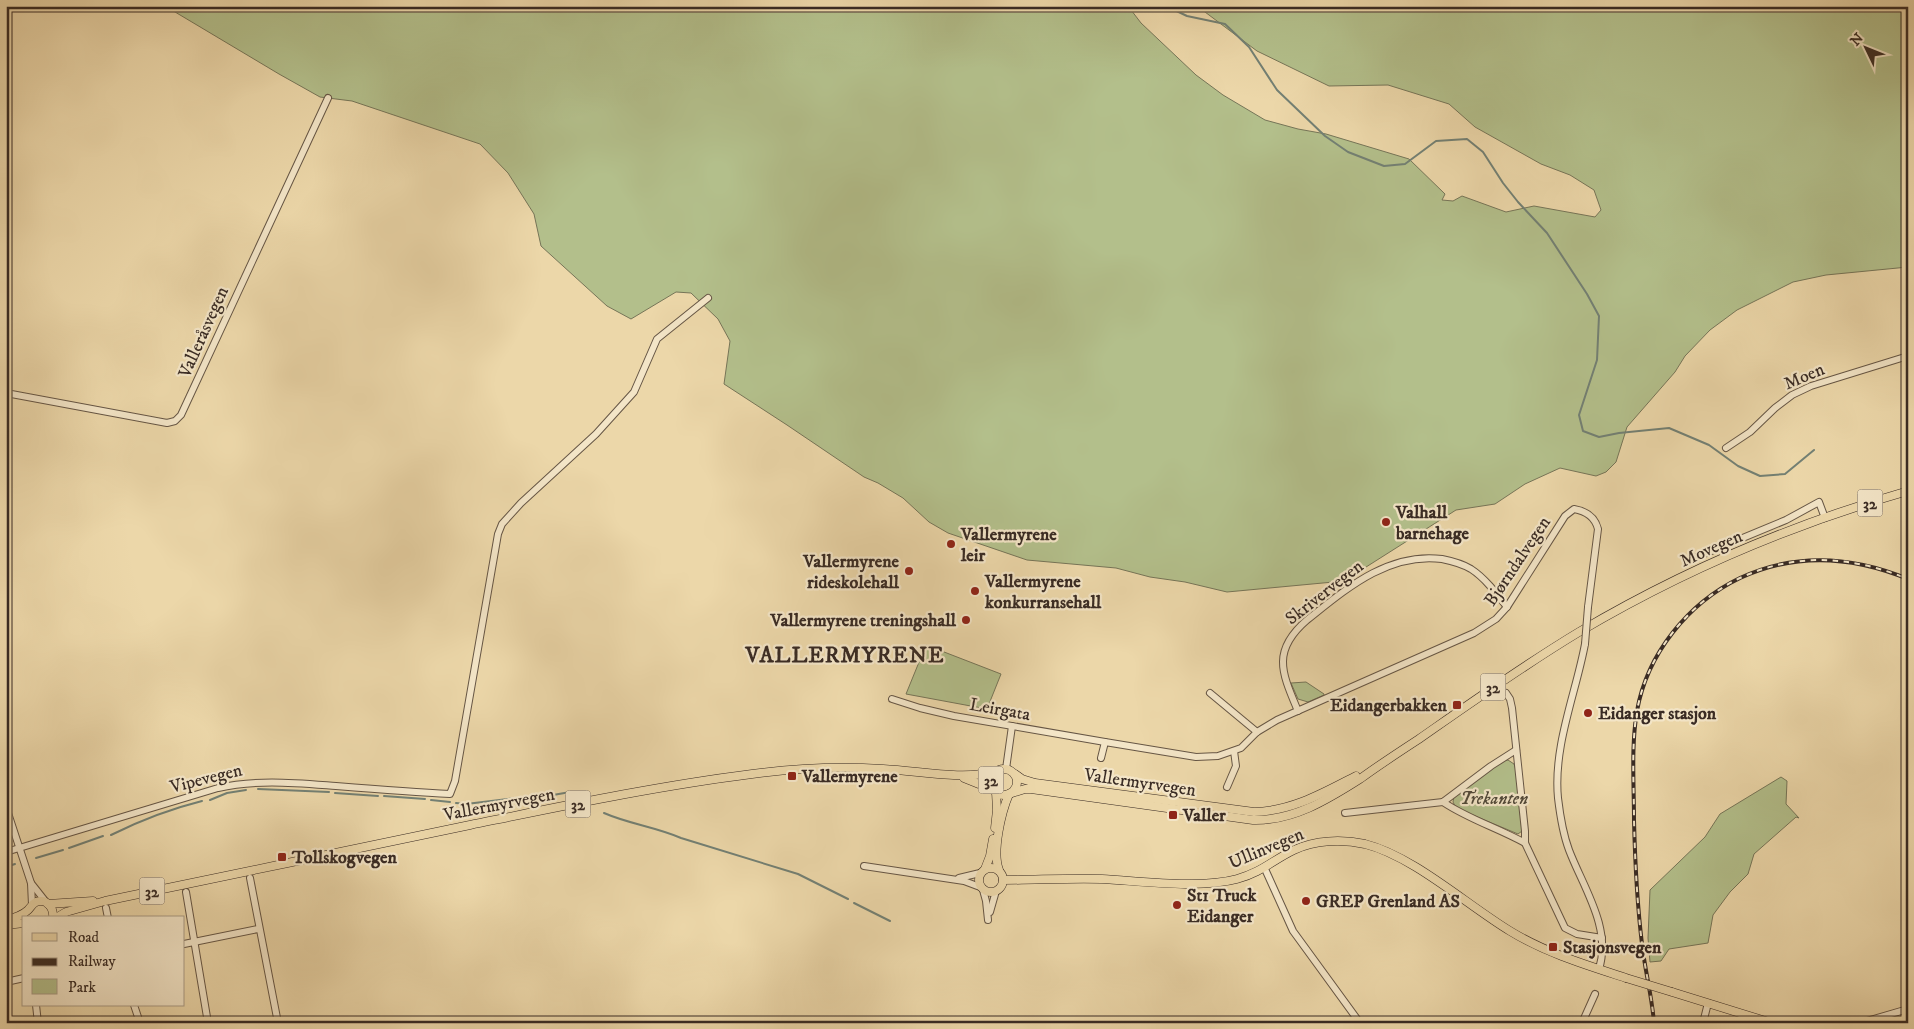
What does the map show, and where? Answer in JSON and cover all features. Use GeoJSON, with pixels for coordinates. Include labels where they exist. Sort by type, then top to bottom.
{"type":"FeatureCollection","features":[{"type":"Feature","properties":{"kind":"main road","name":"Movegen"},"geometry":{"type":"LineString","coordinates":[[1376,766],[1520,669],[1614,613],[1702,567],[1825,518],[1908,491]]}},
{"type":"Feature","properties":{"kind":"main road","name":"Vallermyrvegen"},"geometry":{"type":"LineString","coordinates":[[58,916],[66,912],[543,810],[751,774],[798,769],[847,768],[887,769],[962,777],[1006,769],[1022,779],[1035,783],[1227,809],[1264,811],[1300,803],[1376,766]]}},
{"type":"Feature","properties":{"kind":"main road","name":"Vallermyrvegen"},"geometry":{"type":"LineString","coordinates":[[962,777],[1002,795],[1019,790],[1032,789],[1225,817],[1260,820],[1291,815],[1313,806],[1376,766]]}},
{"type":"Feature","properties":{"kind":"main road","name":"32"},"geometry":{"type":"LineString","coordinates":[[995,791],[991,780],[996,772]]}},
{"type":"Feature","properties":{"kind":"main road","name":"32"},"geometry":{"type":"LineString","coordinates":[[1010,793],[1017,784],[1015,774]]}},
{"type":"Feature","properties":{"kind":"main road"},"geometry":{"type":"LineString","coordinates":[[995,791],[997,810],[994,838],[990,856],[978,880],[981,888],[989,892],[996,891],[1001,887],[1003,880],[996,855],[1001,819],[1010,793]]}},
{"type":"Feature","properties":{"kind":"main road","name":"Ullinvegen"},"geometry":{"type":"LineString","coordinates":[[1003,880],[1100,879],[1204,884],[1235,880],[1265,869],[1294,850],[1316,843],[1343,841],[1369,846],[1404,861],[1527,940],[1553,953],[1599,970],[1708,1003]]}},
{"type":"Feature","properties":{"kind":"main road"},"geometry":{"type":"LineString","coordinates":[[983,871],[992,868],[999,870]]}},
{"type":"Feature","properties":{"kind":"main road","name":"32"},"geometry":{"type":"LineString","coordinates":[[6,920],[30,911],[37,902],[47,903],[53,911],[54,916]]}},
{"type":"Feature","properties":{"kind":"main road","name":"Vallermyrvegen"},"geometry":{"type":"LineString","coordinates":[[47,903],[105,905]]}},
{"type":"Feature","properties":{"kind":"main road"},"geometry":{"type":"LineString","coordinates":[[6,924],[22,923]]}},
{"type":"Feature","properties":{"kind":"main road"},"geometry":{"type":"LineString","coordinates":[[1708,1003],[1772,1023]]}},
{"type":"Feature","properties":{"kind":"street","name":"Valleråsvegen"},"geometry":{"type":"LineString","coordinates":[[6,393],[167,423],[175,421],[182,415],[328,98]]}},
{"type":"Feature","properties":{"kind":"street","name":"Vipevegen"},"geometry":{"type":"LineString","coordinates":[[6,852],[240,783],[297,783],[450,794],[455,782],[498,534],[502,524],[521,503],[596,434],[634,392],[657,339],[708,298]]}},
{"type":"Feature","properties":{"kind":"street","name":"Moen"},"geometry":{"type":"LineString","coordinates":[[1726,448],[1750,432],[1792,395],[1811,386],[1908,356]]}},
{"type":"Feature","properties":{"kind":"street","name":"Movegen"},"geometry":{"type":"LineString","coordinates":[[1692,559],[1792,518],[1819,502],[1825,518]]}},
{"type":"Feature","properties":{"kind":"street","name":"Bjørndalvegen"},"geometry":{"type":"LineString","coordinates":[[1298,711],[1466,638],[1496,619],[1507,608],[1565,516],[1574,509],[1591,516],[1596,522],[1598,529],[1585,644],[1566,719],[1559,771],[1558,796],[1568,848],[1594,910],[1602,938]]}},
{"type":"Feature","properties":{"kind":"street","name":"Skrivervegen"},"geometry":{"type":"LineString","coordinates":[[1298,711],[1285,679],[1282,665],[1287,642],[1307,620],[1370,573],[1400,562],[1421,558],[1457,562],[1478,574],[1507,608]]}},
{"type":"Feature","properties":{"kind":"street"},"geometry":{"type":"LineString","coordinates":[[1210,693],[1257,732]]}},
{"type":"Feature","properties":{"kind":"street"},"geometry":{"type":"LineString","coordinates":[[1506,693],[1512,708],[1525,843],[1565,928],[1577,934],[1602,938],[1603,951],[1599,970]]}},
{"type":"Feature","properties":{"kind":"street","name":"Leirgata"},"geometry":{"type":"LineString","coordinates":[[892,699],[920,708],[1105,742]]}},
{"type":"Feature","properties":{"kind":"street"},"geometry":{"type":"LineString","coordinates":[[1101,758],[1105,742],[1196,757],[1218,756],[1241,748],[1257,732],[1272,722],[1298,711]]}},
{"type":"Feature","properties":{"kind":"street"},"geometry":{"type":"LineString","coordinates":[[1006,769],[1012,726]]}},
{"type":"Feature","properties":{"kind":"street"},"geometry":{"type":"LineString","coordinates":[[1345,813],[1443,802],[1516,750]]}},
{"type":"Feature","properties":{"kind":"street"},"geometry":{"type":"LineString","coordinates":[[1226,787],[1236,766],[1234,751]]}},
{"type":"Feature","properties":{"kind":"street"},"geometry":{"type":"LineString","coordinates":[[1443,802],[1525,843]]}},
{"type":"Feature","properties":{"kind":"street"},"geometry":{"type":"LineString","coordinates":[[6,807],[31,883],[30,911]]}},
{"type":"Feature","properties":{"kind":"street"},"geometry":{"type":"LineString","coordinates":[[864,866],[968,882],[981,888],[988,918],[996,891]]}},
{"type":"Feature","properties":{"kind":"street"},"geometry":{"type":"LineString","coordinates":[[1265,869],[1293,930],[1360,1023]]}},
{"type":"Feature","properties":{"kind":"street"},"geometry":{"type":"LineString","coordinates":[[952,879],[983,871]]}},
{"type":"Feature","properties":{"kind":"street"},"geometry":{"type":"LineString","coordinates":[[250,878],[258,930],[278,1023]]}},
{"type":"Feature","properties":{"kind":"street"},"geometry":{"type":"LineString","coordinates":[[31,883],[47,903]]}},
{"type":"Feature","properties":{"kind":"street"},"geometry":{"type":"LineString","coordinates":[[186,892],[208,1023]]}},
{"type":"Feature","properties":{"kind":"street"},"geometry":{"type":"LineString","coordinates":[[105,905],[108,916]]}},
{"type":"Feature","properties":{"kind":"street"},"geometry":{"type":"LineString","coordinates":[[185,944],[258,930]]}},
{"type":"Feature","properties":{"kind":"street"},"geometry":{"type":"LineString","coordinates":[[6,982],[22,978]]}},
{"type":"Feature","properties":{"kind":"street"},"geometry":{"type":"LineString","coordinates":[[1582,1023],[1595,994]]}},
{"type":"Feature","properties":{"kind":"street"},"geometry":{"type":"LineString","coordinates":[[1702,1023],[1708,1003]]}},
{"type":"Feature","properties":{"kind":"street"},"geometry":{"type":"LineString","coordinates":[[36,1006],[38,1023]]}},
{"type":"Feature","properties":{"kind":"street"},"geometry":{"type":"LineString","coordinates":[[134,1006],[140,1023]]}},
{"type":"Feature","properties":{"kind":"street"},"geometry":{"type":"LineString","coordinates":[[1860,1023],[1908,1009]]}},
{"type":"Feature","properties":{"kind":"green space"},"geometry":{"type":"Polygon","coordinates":[[[165,6],[1128,6],[1141,23],[1196,75],[1223,95],[1265,120],[1326,134],[1409,159],[1445,194],[1442,200],[1453,201],[1462,196],[1506,212],[1534,206],[1595,217],[1601,210],[1594,190],[1570,175],[1541,164],[1475,127],[1449,104],[1388,85],[1329,86],[1257,51],[1197,6],[1908,6],[1908,267],[1826,275],[1793,282],[1737,310],[1710,330],[1685,356],[1675,372],[1627,427],[1616,462],[1606,472],[1596,476],[1560,468],[1525,484],[1495,504],[1456,510],[1344,581],[1227,592],[1185,582],[1150,577],[1116,568],[1027,560],[948,533],[929,522],[903,498],[864,477],[724,384],[730,341],[718,319],[691,293],[676,292],[631,319],[607,306],[541,246],[534,214],[508,173],[480,144],[352,101],[320,97],[165,6]]]}},
{"type":"Feature","properties":{"kind":"green space"},"geometry":{"type":"Polygon","coordinates":[[[926,645],[1001,674],[987,709],[906,694],[926,645]]]}},
{"type":"Feature","properties":{"kind":"green space"},"geometry":{"type":"Polygon","coordinates":[[[1306,682],[1324,695],[1308,702],[1298,699],[1291,683],[1306,682]]]}},
{"type":"Feature","properties":{"kind":"green space","name":"Trekanten"},"geometry":{"type":"Polygon","coordinates":[[[1508,760],[1514,764],[1516,769],[1522,831],[1518,834],[1456,808],[1453,802],[1454,796],[1503,761],[1508,760]]]}},
{"type":"Feature","properties":{"kind":"green space"},"geometry":{"type":"Polygon","coordinates":[[[1781,777],[1787,781],[1786,804],[1799,818],[1796,817],[1754,854],[1748,874],[1730,892],[1713,915],[1708,943],[1669,949],[1661,961],[1650,962],[1648,938],[1650,890],[1705,837],[1720,814],[1781,777]]]}},
{"type":"Feature","properties":{"kind":"waterway"},"geometry":{"type":"LineString","coordinates":[[1166,6],[1187,16],[1225,24],[1249,47],[1277,90],[1325,136],[1348,152],[1384,166],[1405,164],[1436,141],[1467,139],[1483,152],[1518,202],[1547,233],[1587,294],[1599,316],[1597,360],[1579,415],[1583,431],[1599,437],[1669,428],[1709,445],[1738,466],[1760,476],[1785,474],[1814,450]]}},
{"type":"Feature","properties":{"kind":"waterway"},"geometry":{"type":"LineString","coordinates":[[258,789],[329,792]]}},
{"type":"Feature","properties":{"kind":"waterway"},"geometry":{"type":"LineString","coordinates":[[210,800],[227,793],[246,790]]}},
{"type":"Feature","properties":{"kind":"waterway"},"geometry":{"type":"LineString","coordinates":[[456,803],[466,804],[516,798],[530,799],[577,792]]}},
{"type":"Feature","properties":{"kind":"waterway"},"geometry":{"type":"LineString","coordinates":[[335,793],[378,796]]}},
{"type":"Feature","properties":{"kind":"waterway"},"geometry":{"type":"LineString","coordinates":[[384,796],[425,799]]}},
{"type":"Feature","properties":{"kind":"waterway"},"geometry":{"type":"LineString","coordinates":[[431,800],[450,802]]}},
{"type":"Feature","properties":{"kind":"waterway"},"geometry":{"type":"LineString","coordinates":[[111,835],[156,815],[202,801]]}},
{"type":"Feature","properties":{"kind":"waterway"},"geometry":{"type":"LineString","coordinates":[[604,813],[798,874],[848,899]]}},
{"type":"Feature","properties":{"kind":"waterway"},"geometry":{"type":"LineString","coordinates":[[69,848],[103,836]]}},
{"type":"Feature","properties":{"kind":"waterway"},"geometry":{"type":"LineString","coordinates":[[36,858],[63,850]]}},
{"type":"Feature","properties":{"kind":"waterway"},"geometry":{"type":"LineString","coordinates":[[6,867],[15,864]]}},
{"type":"Feature","properties":{"kind":"waterway"},"geometry":{"type":"LineString","coordinates":[[854,903],[890,921]]}},
{"type":"Feature","properties":{"kind":"railway"},"geometry":{"type":"LineString","coordinates":[[1654,1023],[1640,929],[1634,835],[1633,751],[1635,724],[1642,690],[1660,650],[1687,616],[1703,601],[1740,578],[1761,570],[1782,564],[1824,560],[1866,565],[1908,579]]}},
{"type":"Feature","properties":{"kind":"place","name":"Valhall barnehage"},"geometry":{"type":"Point","coordinates":[1386,522]}},
{"type":"Feature","properties":{"kind":"place","name":"Vallermyrene leir"},"geometry":{"type":"Point","coordinates":[951,544]}},
{"type":"Feature","properties":{"kind":"place","name":"Vallermyrene rideskolehall"},"geometry":{"type":"Point","coordinates":[909,571]}},
{"type":"Feature","properties":{"kind":"place","name":"Vallermyrene konkurransehall"},"geometry":{"type":"Point","coordinates":[975,591]}},
{"type":"Feature","properties":{"kind":"place","name":"Vallermyrene treningshall"},"geometry":{"type":"Point","coordinates":[966,620]}},
{"type":"Feature","properties":{"kind":"place","name":"Eidangerbakken"},"geometry":{"type":"Point","coordinates":[1457,705]}},
{"type":"Feature","properties":{"kind":"place","name":"Eidanger stasjon"},"geometry":{"type":"Point","coordinates":[1588,713]}},
{"type":"Feature","properties":{"kind":"place","name":"Vallermyrene"},"geometry":{"type":"Point","coordinates":[792,776]}},
{"type":"Feature","properties":{"kind":"place","name":"Valler"},"geometry":{"type":"Point","coordinates":[1173,815]}},
{"type":"Feature","properties":{"kind":"place","name":"Tollskogvegen"},"geometry":{"type":"Point","coordinates":[282,857]}},
{"type":"Feature","properties":{"kind":"place","name":"GREP Grenland AS"},"geometry":{"type":"Point","coordinates":[1306,901]}},
{"type":"Feature","properties":{"kind":"place","name":"St1 Truck Eidanger"},"geometry":{"type":"Point","coordinates":[1177,905]}},
{"type":"Feature","properties":{"kind":"place","name":"Stasjonsvegen"},"geometry":{"type":"Point","coordinates":[1553,947]}},
{"type":"Feature","properties":{"kind":"district","name":"VALLERMYRENE"},"geometry":{"type":"Point","coordinates":[845,654]}}]}
